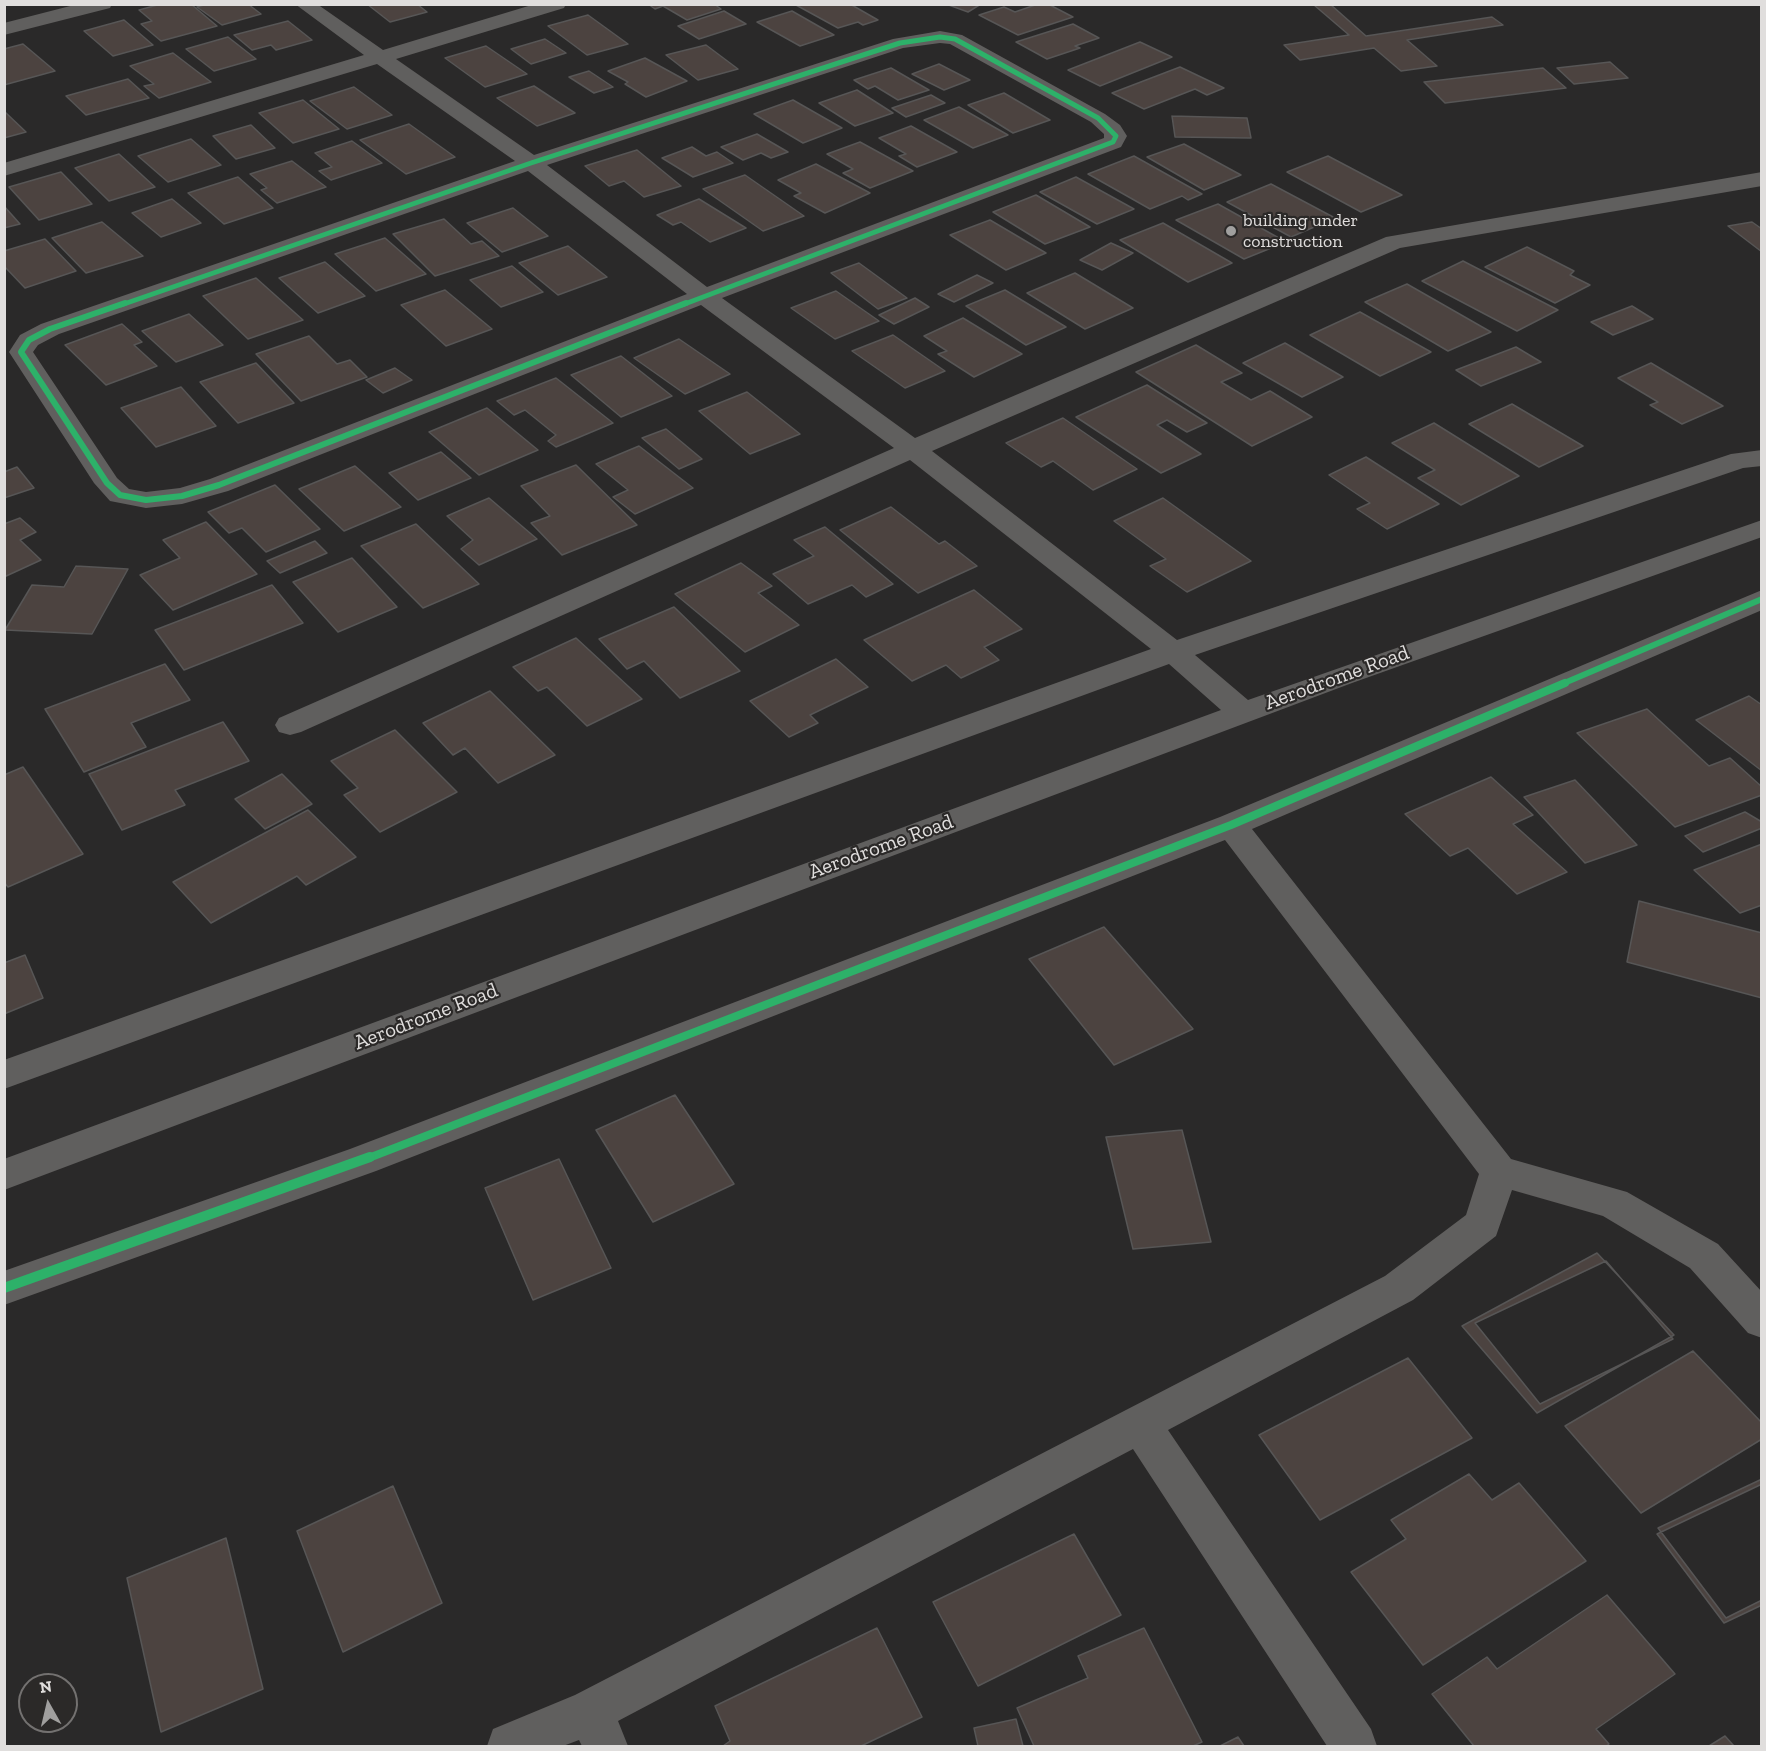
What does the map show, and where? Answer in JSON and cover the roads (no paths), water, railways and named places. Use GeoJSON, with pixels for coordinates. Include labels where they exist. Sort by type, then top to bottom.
{"type":"FeatureCollection","features":[{"type":"Feature","properties":{"kind":"street"},"geometry":{"type":"LineString","coordinates":[[4,29],[103,4]]}},
{"type":"Feature","properties":{"kind":"street"},"geometry":{"type":"LineString","coordinates":[[304,4],[531,163],[704,296],[913,449],[1173,652],[1243,712]]}},
{"type":"Feature","properties":{"kind":"street"},"geometry":{"type":"LineString","coordinates":[[4,170],[557,4]]}},
{"type":"Feature","properties":{"kind":"street"},"geometry":{"type":"LineString","coordinates":[[940,37],[955,39],[1098,118],[1116,136],[1113,142],[704,296],[219,485],[182,496],[146,500],[120,495],[107,483],[21,352],[29,340],[50,329],[531,163],[900,43],[940,37]]}},
{"type":"Feature","properties":{"kind":"street"},"geometry":{"type":"LineString","coordinates":[[290,725],[913,449],[1394,242],[1761,179]]}},
{"type":"Feature","properties":{"kind":"street"},"geometry":{"type":"LineString","coordinates":[[4,1075],[1173,652],[1740,460],[1761,458]]}},
{"type":"Feature","properties":{"kind":"street","name":"Aerodrome Road"},"geometry":{"type":"LineString","coordinates":[[4,1175],[1243,712],[1761,528]]}},
{"type":"Feature","properties":{"kind":"street"},"geometry":{"type":"LineString","coordinates":[[4,1288],[363,1160],[1231,825],[1761,599]]}},
{"type":"Feature","properties":{"kind":"street"},"geometry":{"type":"LineString","coordinates":[[1231,825],[1499,1171],[1614,1203],[1704,1256],[1761,1321]]}},
{"type":"Feature","properties":{"kind":"street"},"geometry":{"type":"LineString","coordinates":[[510,1746],[598,1729],[1140,1424],[1399,1288],[1482,1225],[1499,1171]]}},
{"type":"Feature","properties":{"kind":"street"},"geometry":{"type":"LineString","coordinates":[[1140,1424],[1354,1746]]}},
{"type":"Feature","properties":{"kind":"place","name":"building under construction"},"geometry":{"type":"Point","coordinates":[1231,231]}}]}
